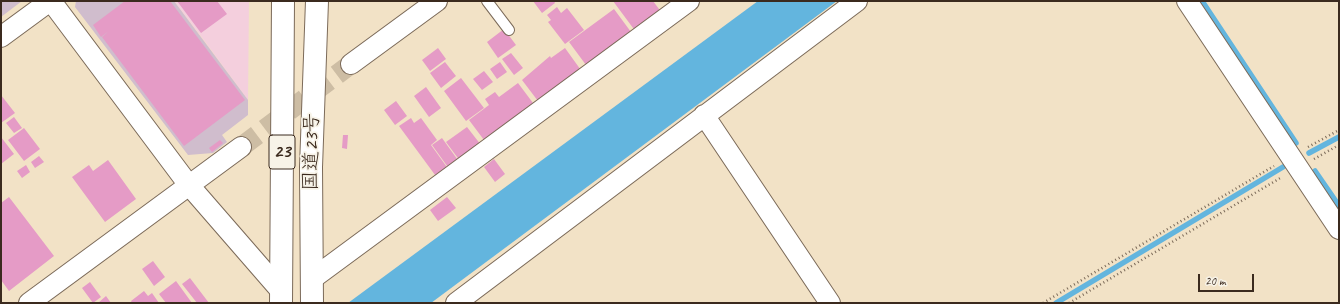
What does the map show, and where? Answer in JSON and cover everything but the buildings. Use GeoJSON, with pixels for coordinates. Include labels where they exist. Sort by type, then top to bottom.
{"type":"FeatureCollection","features":[{"type":"Feature","properties":{"kind":"highway","name":"国道23号"},"geometry":{"type":"LineString","coordinates":[[281,297],[283,1]]}},
{"type":"Feature","properties":{"kind":"highway","name":"国道23号"},"geometry":{"type":"LineString","coordinates":[[312,291],[312,144],[318,1]]}},
{"type":"Feature","properties":{"kind":"highway"},"geometry":{"type":"LineString","coordinates":[[311,232],[325,138],[330,1]]}},
{"type":"Feature","properties":{"kind":"street"},"geometry":{"type":"LineString","coordinates":[[1,37],[51,1],[188,184],[281,297]]}},
{"type":"Feature","properties":{"kind":"street"},"geometry":{"type":"LineString","coordinates":[[351,64],[437,1]]}},
{"type":"Feature","properties":{"kind":"street"},"geometry":{"type":"LineString","coordinates":[[312,291],[689,1]]}},
{"type":"Feature","properties":{"kind":"street"},"geometry":{"type":"LineString","coordinates":[[456,303],[857,1]]}},
{"type":"Feature","properties":{"kind":"street"},"geometry":{"type":"LineString","coordinates":[[1186,1],[1339,228]]}},
{"type":"Feature","properties":{"kind":"street"},"geometry":{"type":"LineString","coordinates":[[704,115],[830,303]]}},
{"type":"Feature","properties":{"kind":"street"},"geometry":{"type":"LineString","coordinates":[[29,303],[188,184],[241,147]]}},
{"type":"Feature","properties":{"kind":"lane"},"geometry":{"type":"LineString","coordinates":[[487,1],[508,30]]}},
{"type":"Feature","properties":{"kind":"path"},"geometry":{"type":"LineString","coordinates":[[1069,303],[1294,162],[1339,130]]}},
{"type":"Feature","properties":{"kind":"path"},"geometry":{"type":"LineString","coordinates":[[1043,303],[1294,162],[1339,146]]}},
{"type":"Feature","properties":{"kind":"shaded area"},"geometry":{"type":"Polygon","coordinates":[[[1,1],[22,1],[1,17],[1,1]]]}},
{"type":"Feature","properties":{"kind":"shaded area"},"geometry":{"type":"Polygon","coordinates":[[[76,1],[174,1],[248,100],[248,115],[222,135],[227,142],[213,153],[188,155],[75,7],[76,1]]]}},
{"type":"Feature","properties":{"kind":"shaded area"},"geometry":{"type":"Polygon","coordinates":[[[174,1],[249,1],[248,100],[200,35],[174,1]]]}},
{"type":"Feature","properties":{"kind":"water"},"geometry":{"type":"Polygon","coordinates":[[[758,1],[837,1],[431,303],[348,303],[758,1]]]}},
{"type":"Feature","properties":{"kind":"waterway"},"geometry":{"type":"LineString","coordinates":[[1202,1],[1296,143]]}},
{"type":"Feature","properties":{"kind":"waterway"},"geometry":{"type":"LineString","coordinates":[[1309,153],[1339,137]]}},
{"type":"Feature","properties":{"kind":"waterway"},"geometry":{"type":"LineString","coordinates":[[1056,303],[1283,167]]}},
{"type":"Feature","properties":{"kind":"waterway"},"geometry":{"type":"LineString","coordinates":[[1315,171],[1339,206]]}},
{"type":"Feature","properties":{"kind":"tunnel"},"geometry":{"type":"LineString","coordinates":[[241,147],[351,64]]}}]}
